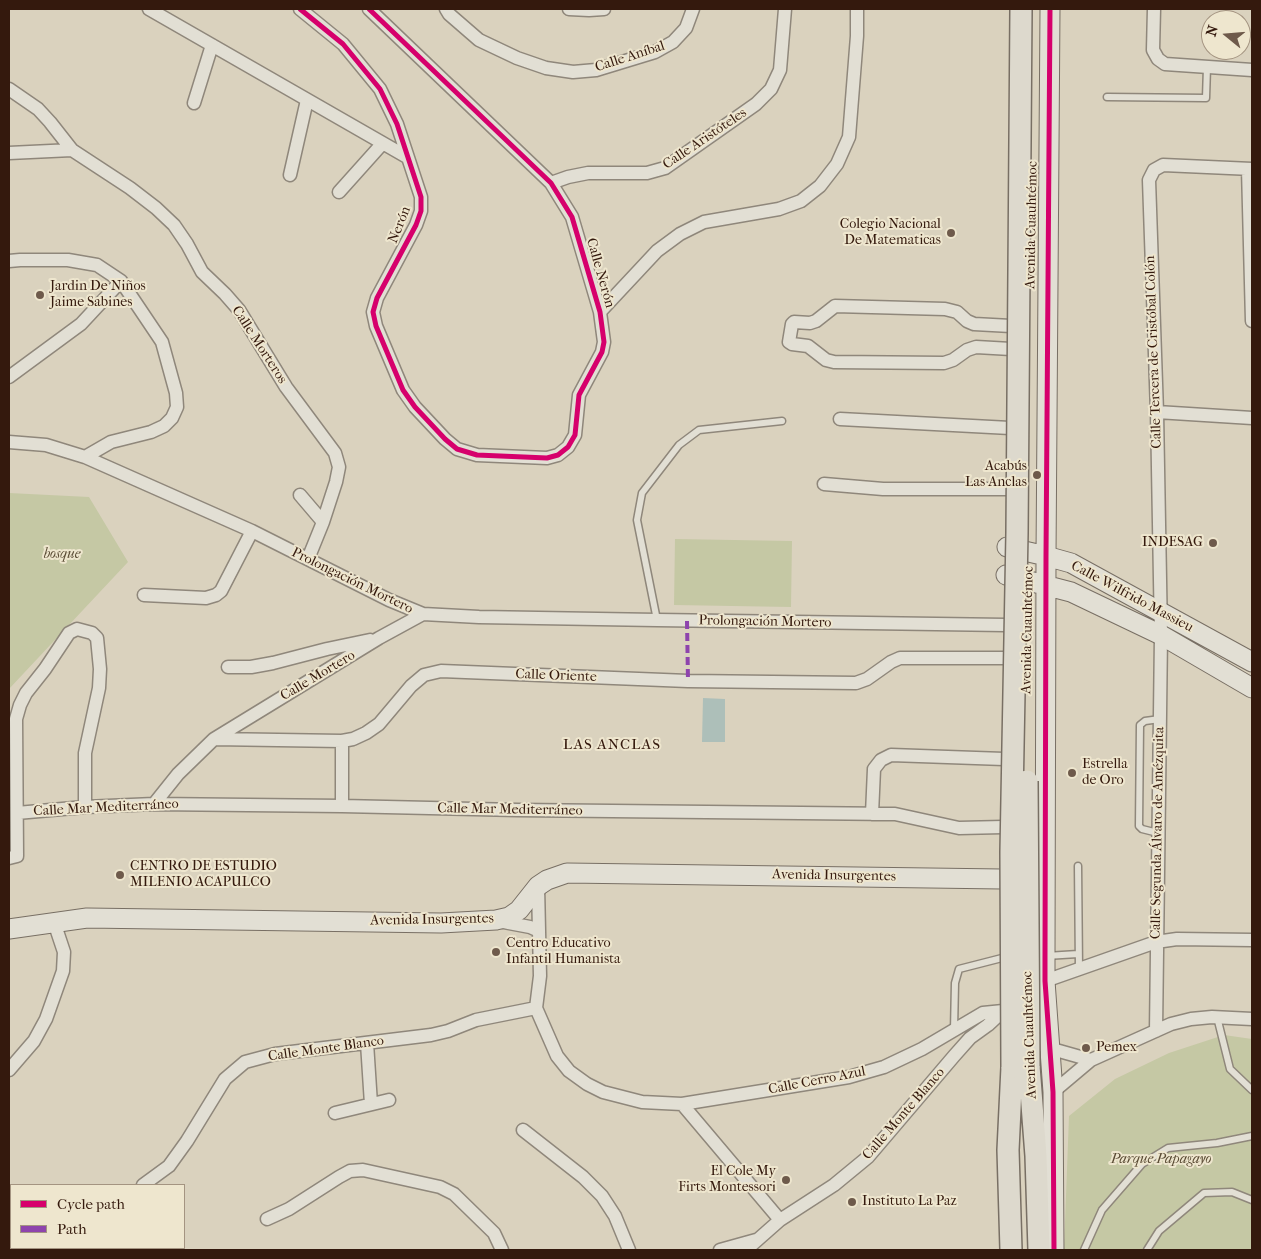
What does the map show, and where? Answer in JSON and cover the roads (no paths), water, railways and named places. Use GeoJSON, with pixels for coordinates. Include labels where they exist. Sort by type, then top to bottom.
{"type":"FeatureCollection","features":[{"type":"Feature","properties":{"kind":"main road","name":"Avenida Cuauhtémoc"},"geometry":{"type":"LineString","coordinates":[[1021,9],[1017,533],[1011,852],[1020,1066],[1036,1156],[1039,1250]]}},
{"type":"Feature","properties":{"kind":"main road","name":"Avenida Cuauhtémoc"},"geometry":{"type":"LineString","coordinates":[[1011,1250],[1008,1150],[1020,1066],[1026,850],[1034,9]]}},
{"type":"Feature","properties":{"kind":"street","name":"Nerón"},"geometry":{"type":"LineString","coordinates":[[300,9],[343,44],[380,89],[397,124],[421,197],[421,211],[416,225],[377,298]]}},
{"type":"Feature","properties":{"kind":"street","name":"Calle Nerón"},"geometry":{"type":"LineString","coordinates":[[369,9],[551,182],[572,216],[600,312],[604,342],[602,352],[579,395],[575,435],[568,448],[558,455],[547,458],[477,455],[457,449],[415,407],[404,390],[376,326],[373,312],[377,298]]}},
{"type":"Feature","properties":{"kind":"street","name":"Calle Aníbal"},"geometry":{"type":"LineString","coordinates":[[446,9],[449,14],[479,40],[517,58],[546,68],[573,72],[596,70],[662,49],[673,42],[686,28],[693,9]]}},
{"type":"Feature","properties":{"kind":"street"},"geometry":{"type":"LineString","coordinates":[[569,9],[604,9]]}},
{"type":"Feature","properties":{"kind":"street","name":"Calle Aristóteles"},"geometry":{"type":"LineString","coordinates":[[551,182],[588,173],[647,172],[665,168],[756,104],[771,90],[780,70],[784,9]]}},
{"type":"Feature","properties":{"kind":"street","name":"Calle Nerón"},"geometry":{"type":"LineString","coordinates":[[600,312],[657,251],[680,234],[704,222],[779,209],[801,200],[820,186],[837,164],[849,137],[857,36],[857,9]]}},
{"type":"Feature","properties":{"kind":"street"},"geometry":{"type":"LineString","coordinates":[[1002,1250],[1002,879],[1011,349],[1010,9]]}},
{"type":"Feature","properties":{"kind":"street"},"geometry":{"type":"LineString","coordinates":[[1050,9],[1045,981],[1054,1092],[1054,1250]]}},
{"type":"Feature","properties":{"kind":"street"},"geometry":{"type":"LineString","coordinates":[[1154,9],[1153,50],[1158,59],[1165,64],[1207,67],[1252,67]]}},
{"type":"Feature","properties":{"kind":"street"},"geometry":{"type":"LineString","coordinates":[[151,10],[407,157]]}},
{"type":"Feature","properties":{"kind":"street"},"geometry":{"type":"LineString","coordinates":[[194,103],[212,45]]}},
{"type":"Feature","properties":{"kind":"street","name":"Calle Morteros"},"geometry":{"type":"LineString","coordinates":[[9,88],[38,109],[72,150],[130,188],[174,225],[202,272],[239,310],[286,387],[335,453],[339,466],[336,482],[308,560]]}},
{"type":"Feature","properties":{"kind":"street"},"geometry":{"type":"LineString","coordinates":[[290,175],[307,100]]}},
{"type":"Feature","properties":{"kind":"street"},"geometry":{"type":"LineString","coordinates":[[339,192],[382,144]]}},
{"type":"Feature","properties":{"kind":"street"},"geometry":{"type":"LineString","coordinates":[[9,153],[72,150]]}},
{"type":"Feature","properties":{"kind":"street","name":"Calle Tercera de Cristóbal Colón"},"geometry":{"type":"LineString","coordinates":[[1161,635],[1157,412],[1149,180],[1154,170],[1163,165],[1250,169]]}},
{"type":"Feature","properties":{"kind":"street"},"geometry":{"type":"LineString","coordinates":[[1250,169],[1252,321]]}},
{"type":"Feature","properties":{"kind":"street"},"geometry":{"type":"LineString","coordinates":[[9,261],[68,260],[98,265],[121,280],[162,342],[176,393],[177,407],[172,418],[164,426],[151,432],[111,442],[85,457]]}},
{"type":"Feature","properties":{"kind":"street"},"geometry":{"type":"LineString","coordinates":[[9,377],[81,324],[121,280]]}},
{"type":"Feature","properties":{"kind":"street"},"geometry":{"type":"LineString","coordinates":[[1011,326],[974,324],[967,321],[957,312],[945,309],[835,306],[816,321],[794,322],[789,342],[808,346],[826,360],[834,362],[944,363],[976,347],[1011,349]]}},
{"type":"Feature","properties":{"kind":"street"},"geometry":{"type":"LineString","coordinates":[[1157,412],[1252,418]]}},
{"type":"Feature","properties":{"kind":"street"},"geometry":{"type":"LineString","coordinates":[[840,419],[1010,428]]}},
{"type":"Feature","properties":{"kind":"street","name":"Prolongación Mortero"},"geometry":{"type":"LineString","coordinates":[[9,442],[46,444],[85,457],[252,531],[308,560],[423,614],[479,617],[1006,625]]}},
{"type":"Feature","properties":{"kind":"street"},"geometry":{"type":"LineString","coordinates":[[824,484],[883,489],[1009,489]]}},
{"type":"Feature","properties":{"kind":"street"},"geometry":{"type":"LineString","coordinates":[[300,495],[323,522]]}},
{"type":"Feature","properties":{"kind":"street"},"geometry":{"type":"LineString","coordinates":[[144,595],[206,598],[216,595],[221,591],[252,531]]}},
{"type":"Feature","properties":{"kind":"street","name":"Calle Wilfrido Massieu"},"geometry":{"type":"LineString","coordinates":[[1007,547],[1072,564],[1252,662]]}},
{"type":"Feature","properties":{"kind":"street","name":"Calle Wilfrido Massieu"},"geometry":{"type":"LineString","coordinates":[[1006,575],[1046,584],[1070,592],[1161,635],[1252,688]]}},
{"type":"Feature","properties":{"kind":"street","name":"Calle Mortero"},"geometry":{"type":"LineString","coordinates":[[214,739],[379,638],[423,614]]}},
{"type":"Feature","properties":{"kind":"street"},"geometry":{"type":"LineString","coordinates":[[13,857],[17,813],[16,718],[26,693],[45,669],[69,632],[77,629],[92,633],[97,638],[100,669],[99,688],[85,753],[85,807]]}},
{"type":"Feature","properties":{"kind":"street","name":"Calle Segunda Álvaro de Amézquita"},"geometry":{"type":"LineString","coordinates":[[1156,1031],[1161,635]]}},
{"type":"Feature","properties":{"kind":"street"},"geometry":{"type":"LineString","coordinates":[[228,667],[251,667],[273,664],[327,649],[379,638]]}},
{"type":"Feature","properties":{"kind":"street","name":"Calle Oriente"},"geometry":{"type":"LineString","coordinates":[[214,739],[342,741],[353,739],[379,724],[411,686],[424,675],[441,671],[688,681],[856,683],[867,679],[900,658],[1005,658]]}},
{"type":"Feature","properties":{"kind":"street"},"geometry":{"type":"LineString","coordinates":[[154,804],[178,774],[214,739]]}},
{"type":"Feature","properties":{"kind":"street"},"geometry":{"type":"LineString","coordinates":[[342,741],[342,806]]}},
{"type":"Feature","properties":{"kind":"street"},"geometry":{"type":"LineString","coordinates":[[872,814],[874,769],[881,760],[891,755],[1004,759]]}},
{"type":"Feature","properties":{"kind":"street","name":"Calle Mar Mediterráneo"},"geometry":{"type":"LineString","coordinates":[[17,813],[85,807],[154,804],[342,806],[895,814],[959,828],[1003,827]]}},
{"type":"Feature","properties":{"kind":"street","name":"Avenida Insurgentes"},"geometry":{"type":"LineString","coordinates":[[9,928],[87,918],[441,923],[496,920],[509,917],[519,910],[538,886],[547,880],[567,873],[1002,879]]}},
{"type":"Feature","properties":{"kind":"street"},"geometry":{"type":"LineString","coordinates":[[536,1008],[540,976],[538,886]]}},
{"type":"Feature","properties":{"kind":"street"},"geometry":{"type":"LineString","coordinates":[[496,920],[530,927],[539,931]]}},
{"type":"Feature","properties":{"kind":"street"},"geometry":{"type":"LineString","coordinates":[[9,1070],[34,1041],[42,1026],[63,971],[64,952],[54,922]]}},
{"type":"Feature","properties":{"kind":"street","name":"Calle Cerro Azul"},"geometry":{"type":"LineString","coordinates":[[536,1008],[557,1056],[569,1071],[587,1084],[603,1092],[642,1102],[682,1104],[849,1077],[884,1067],[922,1049],[983,1013],[1003,1011],[1045,981],[1156,942],[1177,939],[1252,940]]}},
{"type":"Feature","properties":{"kind":"street","name":"Calle Monte Blanco"},"geometry":{"type":"LineString","coordinates":[[144,1184],[169,1166],[187,1141],[225,1079],[245,1062],[275,1054],[431,1036],[476,1020],[536,1008]]}},
{"type":"Feature","properties":{"kind":"street"},"geometry":{"type":"LineString","coordinates":[[1003,1011],[1021,1036],[1050,1050],[1090,1060]]}},
{"type":"Feature","properties":{"kind":"street","name":"Calle Monte Blanco"},"geometry":{"type":"LineString","coordinates":[[720,1250],[758,1239],[780,1220],[834,1186],[868,1157],[970,1038],[1003,1011]]}},
{"type":"Feature","properties":{"kind":"street"},"geometry":{"type":"LineString","coordinates":[[1054,1092],[1090,1060],[1171,1024],[1191,1019],[1217,1017],[1252,1019]]}},
{"type":"Feature","properties":{"kind":"street"},"geometry":{"type":"LineString","coordinates":[[367,1043],[371,1104]]}},
{"type":"Feature","properties":{"kind":"street"},"geometry":{"type":"LineString","coordinates":[[335,1113],[389,1100]]}},
{"type":"Feature","properties":{"kind":"street"},"geometry":{"type":"LineString","coordinates":[[682,1104],[780,1220]]}},
{"type":"Feature","properties":{"kind":"street"},"geometry":{"type":"LineString","coordinates":[[522,1130],[583,1177],[602,1196],[615,1216],[629,1250]]}},
{"type":"Feature","properties":{"kind":"street"},"geometry":{"type":"LineString","coordinates":[[267,1218],[290,1209],[350,1171],[363,1170],[440,1187],[454,1194],[494,1233],[502,1250]]}},
{"type":"Feature","properties":{"kind":"street"},"geometry":{"type":"LineString","coordinates":[[746,1250],[758,1239]]}},
{"type":"Feature","properties":{"kind":"lane"},"geometry":{"type":"LineString","coordinates":[[1107,97],[1206,98],[1207,67]]}},
{"type":"Feature","properties":{"kind":"lane"},"geometry":{"type":"LineString","coordinates":[[657,620],[637,520],[642,493],[679,445],[699,430],[782,421]]}},
{"type":"Feature","properties":{"kind":"lane"},"geometry":{"type":"LineString","coordinates":[[1158,833],[1142,829],[1139,826],[1139,771],[1140,725],[1145,721],[1160,720]]}},
{"type":"Feature","properties":{"kind":"lane"},"geometry":{"type":"LineString","coordinates":[[1078,866],[1078,969]]}},
{"type":"Feature","properties":{"kind":"lane"},"geometry":{"type":"LineString","coordinates":[[1045,956],[1078,954]]}},
{"type":"Feature","properties":{"kind":"lane"},"geometry":{"type":"LineString","coordinates":[[954,1030],[955,983],[959,969],[1002,958]]}},
{"type":"Feature","properties":{"kind":"lane"},"geometry":{"type":"LineString","coordinates":[[1217,1017],[1230,1069],[1252,1090]]}},
{"type":"Feature","properties":{"kind":"lane"},"geometry":{"type":"LineString","coordinates":[[1084,1250],[1102,1210],[1142,1164],[1168,1148],[1252,1136]]}},
{"type":"Feature","properties":{"kind":"lane"},"geometry":{"type":"LineString","coordinates":[[1148,1250],[1159,1231],[1204,1193],[1232,1192],[1252,1200]]}},
{"type":"Feature","properties":{"kind":"place","name":"Colegio Nacional De Matematicas"},"geometry":{"type":"Point","coordinates":[951,233]}},
{"type":"Feature","properties":{"kind":"place","name":"Jardin De Niños Jaime Sabines"},"geometry":{"type":"Point","coordinates":[40,295]}},
{"type":"Feature","properties":{"kind":"place","name":"Acabús Las Anclas"},"geometry":{"type":"Point","coordinates":[1037,475]}},
{"type":"Feature","properties":{"kind":"place","name":"INDESAG"},"geometry":{"type":"Point","coordinates":[1213,543]}},
{"type":"Feature","properties":{"kind":"place","name":"Estrella de Oro"},"geometry":{"type":"Point","coordinates":[1072,773]}},
{"type":"Feature","properties":{"kind":"place","name":"CENTRO DE ESTUDIO MILENIO ACAPULCO"},"geometry":{"type":"Point","coordinates":[120,875]}},
{"type":"Feature","properties":{"kind":"place","name":"Centro Educativo Infantil Humanista"},"geometry":{"type":"Point","coordinates":[496,952]}},
{"type":"Feature","properties":{"kind":"place","name":"Pemex"},"geometry":{"type":"Point","coordinates":[1086,1048]}},
{"type":"Feature","properties":{"kind":"place","name":"El Cole My Firts Montessori"},"geometry":{"type":"Point","coordinates":[786,1180]}},
{"type":"Feature","properties":{"kind":"place","name":"Instituto La Paz"},"geometry":{"type":"Point","coordinates":[852,1202]}},
{"type":"Feature","properties":{"kind":"district","name":"LAS ANCLAS"},"geometry":{"type":"Point","coordinates":[612,745]}},
{"type":"Feature","properties":{"kind":"park label","name":"bosque"},"geometry":{"type":"Point","coordinates":[62,555]}},
{"type":"Feature","properties":{"kind":"park label","name":"Parque Papagayo"},"geometry":{"type":"Point","coordinates":[1161,1160]}}]}
